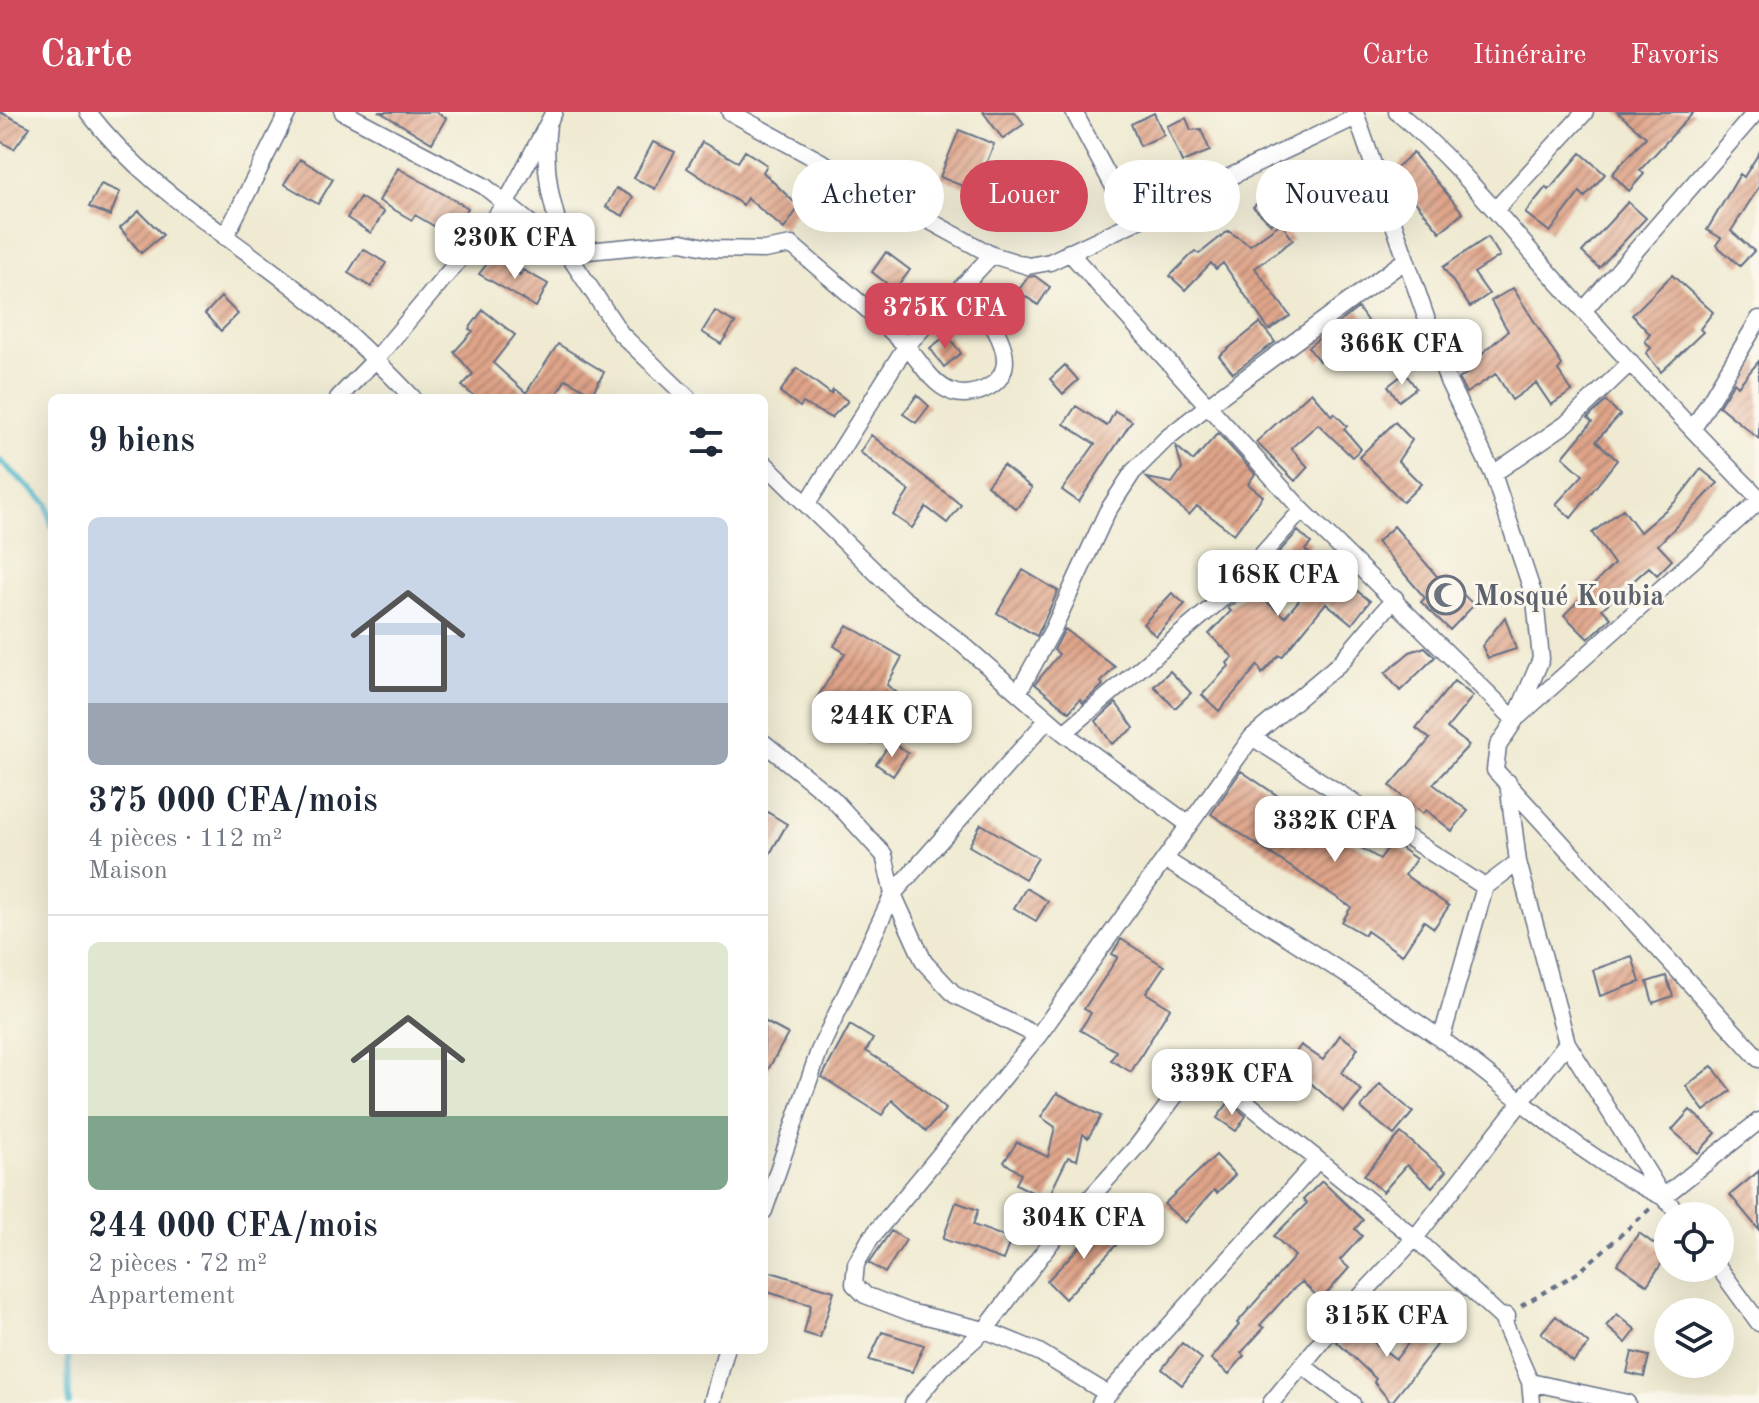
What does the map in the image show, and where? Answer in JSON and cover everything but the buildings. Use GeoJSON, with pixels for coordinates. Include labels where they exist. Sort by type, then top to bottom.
{"type":"FeatureCollection","features":[{"type":"Feature","properties":{"kind":"street"},"geometry":{"type":"LineString","coordinates":[[88,112],[113,144],[148,178],[343,326],[409,394]]}},
{"type":"Feature","properties":{"kind":"street"},"geometry":{"type":"LineString","coordinates":[[225,237],[288,112]]}},
{"type":"Feature","properties":{"kind":"street"},"geometry":{"type":"LineString","coordinates":[[343,112],[484,186],[567,253],[682,242],[714,249],[764,250],[792,245],[906,346],[937,383],[951,392],[981,391],[999,378],[1004,365],[999,336],[983,308],[962,287]]}},
{"type":"Feature","properties":{"kind":"street"},"geometry":{"type":"LineString","coordinates":[[730,112],[992,255],[1020,264],[1039,266],[1110,232]]}},
{"type":"Feature","properties":{"kind":"street"},"geometry":{"type":"LineString","coordinates":[[1074,112],[1104,168]]}},
{"type":"Feature","properties":{"kind":"street"},"geometry":{"type":"LineString","coordinates":[[1397,112],[1426,136],[1496,209],[1584,310],[1759,500],[1515,720]]}},
{"type":"Feature","properties":{"kind":"street"},"geometry":{"type":"LineString","coordinates":[[1496,209],[1585,112]]}},
{"type":"Feature","properties":{"kind":"street"},"geometry":{"type":"LineString","coordinates":[[1584,310],[1756,112]]}},
{"type":"Feature","properties":{"kind":"street"},"geometry":{"type":"LineString","coordinates":[[1240,169],[1356,114],[1404,261],[1448,381],[1493,474],[1519,543],[1535,599],[1542,642],[1541,659],[1515,720],[1498,746],[1493,763],[1497,773],[1759,1059]]}},
{"type":"Feature","properties":{"kind":"street"},"geometry":{"type":"LineString","coordinates":[[342,394],[376,359],[505,205],[551,118]]}},
{"type":"Feature","properties":{"kind":"street"},"geometry":{"type":"LineString","coordinates":[[551,118],[544,159],[553,211],[567,253],[621,334],[684,394]]}},
{"type":"Feature","properties":{"kind":"street"},"geometry":{"type":"LineString","coordinates":[[1069,252],[1210,404],[1302,510],[1395,598],[1515,720]]}},
{"type":"Feature","properties":{"kind":"street"},"geometry":{"type":"LineString","coordinates":[[807,504],[906,346],[992,255]]}},
{"type":"Feature","properties":{"kind":"street"},"geometry":{"type":"LineString","coordinates":[[1018,693],[1053,629],[1107,512],[1133,472],[1210,404],[1404,261]]}},
{"type":"Feature","properties":{"kind":"street"},"geometry":{"type":"LineString","coordinates":[[1693,429],[1759,319]]}},
{"type":"Feature","properties":{"kind":"street"},"geometry":{"type":"LineString","coordinates":[[1493,474],[1566,424],[1631,362]]}},
{"type":"Feature","properties":{"kind":"street"},"geometry":{"type":"LineString","coordinates":[[768,467],[901,597],[960,642],[1064,733],[1188,824]]}},
{"type":"Feature","properties":{"kind":"street"},"geometry":{"type":"LineString","coordinates":[[1064,733],[1224,597],[1302,510]]}},
{"type":"Feature","properties":{"kind":"street"},"geometry":{"type":"LineString","coordinates":[[1318,1160],[1104,1398],[1039,1352],[985,1330],[909,1312],[865,1295],[856,1288],[853,1274],[870,1239],[1038,1036],[1252,737],[1340,663],[1395,598]]}},
{"type":"Feature","properties":{"kind":"street"},"geometry":{"type":"LineString","coordinates":[[768,1199],[819,1051],[893,894],[1048,719]]}},
{"type":"Feature","properties":{"kind":"street"},"geometry":{"type":"LineString","coordinates":[[1252,737],[1485,887]]}},
{"type":"Feature","properties":{"kind":"street"},"geometry":{"type":"LineString","coordinates":[[768,746],[832,798],[884,855],[893,894],[924,962],[955,995],[1038,1036]]}},
{"type":"Feature","properties":{"kind":"street"},"geometry":{"type":"LineString","coordinates":[[1508,782],[1518,862],[1567,1043],[1668,1202]]}},
{"type":"Feature","properties":{"kind":"street"},"geometry":{"type":"LineString","coordinates":[[1166,860],[1441,1040],[1524,1102],[1591,1158],[1663,1197]]}},
{"type":"Feature","properties":{"kind":"street"},"geometry":{"type":"LineString","coordinates":[[1441,1040],[1485,887],[1518,862]]}},
{"type":"Feature","properties":{"kind":"street"},"geometry":{"type":"LineString","coordinates":[[1271,1403],[1415,1238],[1567,1043]]}},
{"type":"Feature","properties":{"kind":"street"},"geometry":{"type":"LineString","coordinates":[[913,1403],[942,1368],[985,1330],[1055,1237],[1138,1145],[1199,1064],[1415,1238],[1504,1317],[1530,1382],[1532,1403]]}},
{"type":"Feature","properties":{"kind":"street"},"geometry":{"type":"LineString","coordinates":[[1663,1197],[1759,1121]]}},
{"type":"Feature","properties":{"kind":"street"},"geometry":{"type":"LineString","coordinates":[[1729,1282],[1759,1323]]}},
{"type":"Feature","properties":{"kind":"street"},"geometry":{"type":"LineString","coordinates":[[712,1403],[725,1354]]}},
{"type":"Feature","properties":{"kind":"street"},"geometry":{"type":"LineString","coordinates":[[1302,1365],[1352,1403]]}},
{"type":"Feature","properties":{"kind":"street"},"geometry":{"type":"LineString","coordinates":[[1530,1382],[1627,1403]]}},
{"type":"Feature","properties":{"kind":"path"},"geometry":{"type":"LineString","coordinates":[[1504,1317],[1579,1272],[1663,1197]]}},
{"type":"Feature","properties":{"kind":"waterway"},"geometry":{"type":"LineString","coordinates":[[0,461],[47,503],[48,508]]}},
{"type":"Feature","properties":{"kind":"waterway"},"geometry":{"type":"LineString","coordinates":[[68,1354],[69,1403]]}},
{"type":"Feature","properties":{"kind":"place","name":"Mosqué Koubia"},"geometry":{"type":"Point","coordinates":[1446,595]}}]}
